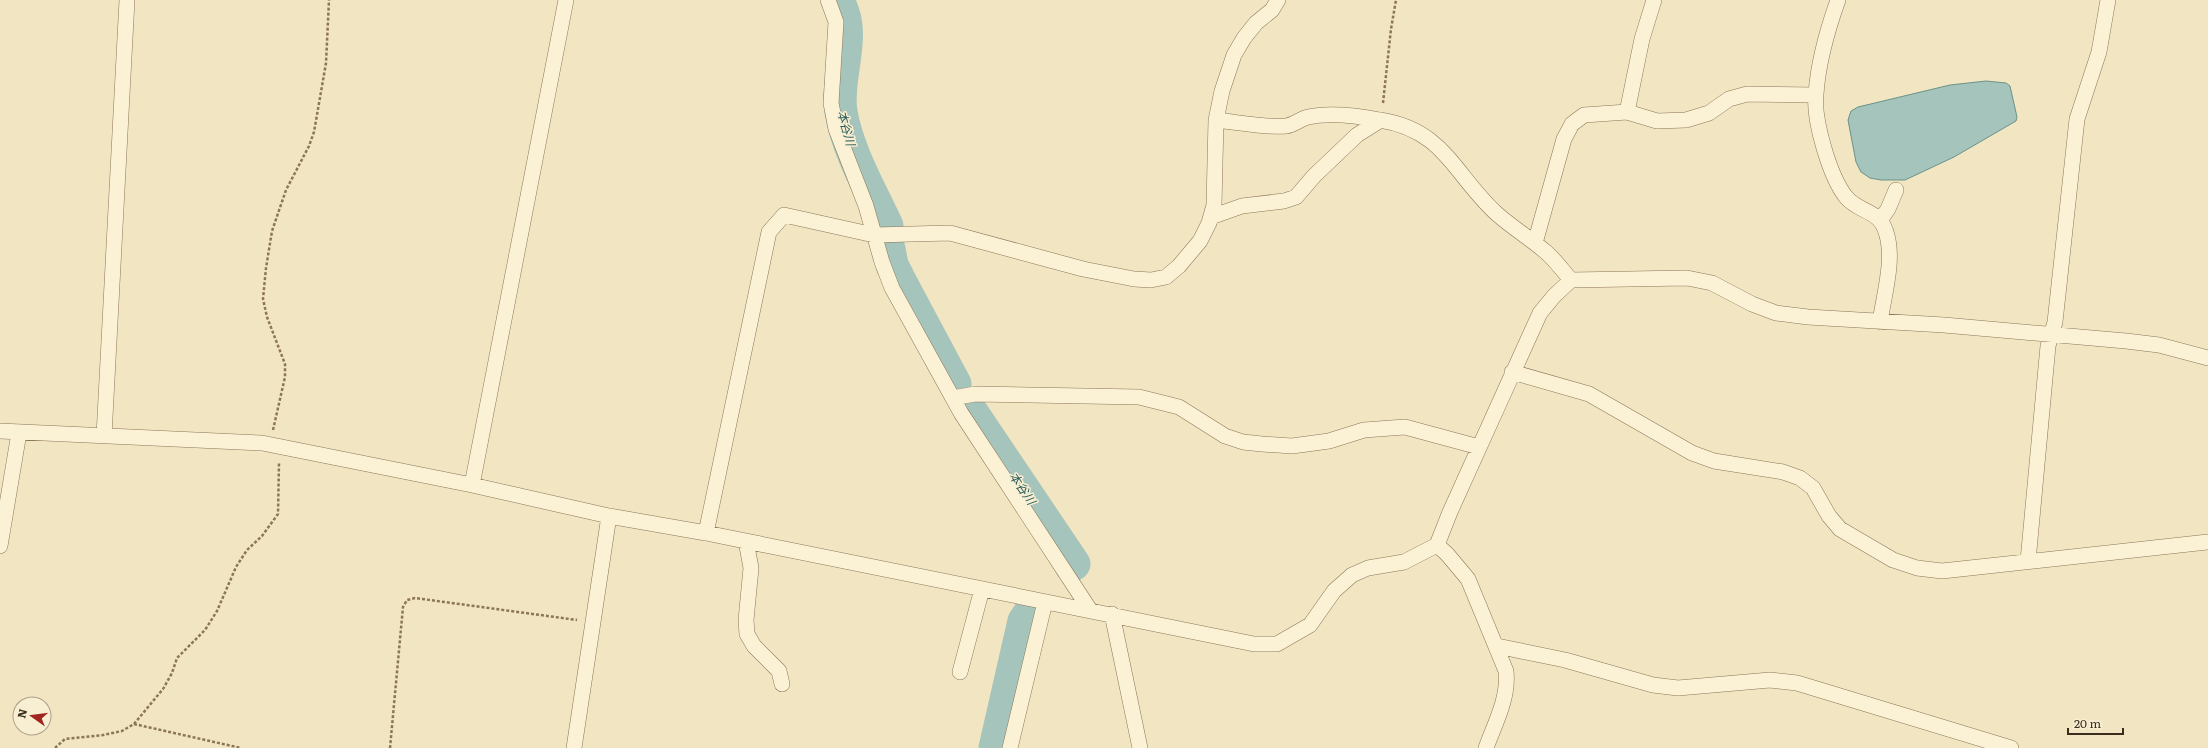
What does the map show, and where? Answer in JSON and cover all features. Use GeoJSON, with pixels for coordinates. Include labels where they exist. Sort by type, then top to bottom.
{"type":"FeatureCollection","features":[{"type":"Feature","properties":{"kind":"street"},"geometry":{"type":"LineString","coordinates":[[104,436],[126,0]]}},
{"type":"Feature","properties":{"kind":"street"},"geometry":{"type":"LineString","coordinates":[[472,485],[566,0]]}},
{"type":"Feature","properties":{"kind":"street"},"geometry":{"type":"LineString","coordinates":[[828,0],[836,22],[831,103],[836,129],[866,206],[882,262],[892,288],[953,398],[1090,610]]}},
{"type":"Feature","properties":{"kind":"street"},"geometry":{"type":"LineString","coordinates":[[706,533],[769,232],[776,222],[784,215],[874,235],[950,233],[1082,269],[1151,280],[1166,277],[1179,266],[1200,241],[1211,217],[1214,204],[1216,120],[1222,91],[1234,55],[1244,38],[1256,23],[1272,10],[1278,0]]}},
{"type":"Feature","properties":{"kind":"street"},"geometry":{"type":"LineString","coordinates":[[1627,112],[1642,39],[1654,0]]}},
{"type":"Feature","properties":{"kind":"street"},"geometry":{"type":"LineString","coordinates":[[1838,0],[1832,17],[1815,95],[1819,123],[1826,152],[1838,187],[1848,199],[1880,219],[1887,233],[1889,250],[1880,322]]}},
{"type":"Feature","properties":{"kind":"street"},"geometry":{"type":"LineString","coordinates":[[2028,561],[2048,346],[2055,322],[2077,119],[2100,52],[2108,0]]}},
{"type":"Feature","properties":{"kind":"street"},"geometry":{"type":"LineString","coordinates":[[1535,244],[1564,139],[1572,124],[1584,115],[1627,112],[1657,121],[1686,120],[1709,113],[1729,99],[1748,94],[1815,95]]}},
{"type":"Feature","properties":{"kind":"street"},"geometry":{"type":"LineString","coordinates":[[1216,120],[1286,126],[1307,117],[1321,115],[1381,120],[1410,129],[1436,144],[1477,194],[1498,214],[1548,254],[1571,280]]}},
{"type":"Feature","properties":{"kind":"street"},"geometry":{"type":"LineString","coordinates":[[1211,217],[1242,206],[1284,201],[1296,197],[1314,176],[1357,135],[1381,120]]}},
{"type":"Feature","properties":{"kind":"street"},"geometry":{"type":"LineString","coordinates":[[1880,219],[1888,209],[1896,190]]}},
{"type":"Feature","properties":{"kind":"street"},"geometry":{"type":"LineString","coordinates":[[0,431],[275,446],[472,485],[609,516],[706,533],[1044,602],[1112,614],[1254,644],[1278,644],[1310,625],[1334,591],[1352,575],[1368,568],[1404,562],[1437,545],[1512,372],[1540,313],[1554,296],[1571,280],[1687,278],[1712,283],[1752,304],[1776,313],[1808,317],[2052,334],[2159,345],[2208,358]]}},
{"type":"Feature","properties":{"kind":"street"},"geometry":{"type":"LineString","coordinates":[[1512,372],[1589,394],[1692,453],[1714,461],[1783,472],[1800,478],[1813,488],[1829,516],[1840,530],[1893,560],[1917,568],[1942,571],[2208,542]]}},
{"type":"Feature","properties":{"kind":"street"},"geometry":{"type":"LineString","coordinates":[[953,398],[975,394],[1139,397],[1179,407],[1225,436],[1243,442],[1292,446],[1329,441],[1364,430],[1405,427],[1479,447]]}},
{"type":"Feature","properties":{"kind":"street"},"geometry":{"type":"LineString","coordinates":[[0,546],[19,433]]}},
{"type":"Feature","properties":{"kind":"street"},"geometry":{"type":"LineString","coordinates":[[574,748],[609,516]]}},
{"type":"Feature","properties":{"kind":"street"},"geometry":{"type":"LineString","coordinates":[[746,541],[751,568],[746,620],[747,634],[754,646],[779,671],[782,684]]}},
{"type":"Feature","properties":{"kind":"street"},"geometry":{"type":"LineString","coordinates":[[1437,545],[1447,554],[1468,579],[1506,671],[1508,684],[1504,700],[1486,748]]}},
{"type":"Feature","properties":{"kind":"street"},"geometry":{"type":"LineString","coordinates":[[960,672],[982,589]]}},
{"type":"Feature","properties":{"kind":"street"},"geometry":{"type":"LineString","coordinates":[[1010,748],[1044,602]]}},
{"type":"Feature","properties":{"kind":"street"},"geometry":{"type":"LineString","coordinates":[[1112,614],[1140,748]]}},
{"type":"Feature","properties":{"kind":"street"},"geometry":{"type":"LineString","coordinates":[[1496,646],[1565,660],[1653,686],[1678,688],[1770,680],[1797,683],[2011,748]]}},
{"type":"Feature","properties":{"kind":"path"},"geometry":{"type":"LineString","coordinates":[[55,748],[65,739],[103,735],[122,731],[134,724],[163,690],[172,673],[177,658],[205,630],[216,611],[236,567],[247,550],[262,536],[278,514],[275,446],[285,377],[285,364],[267,317],[263,299],[266,268],[272,231],[286,190],[314,132],[326,63],[329,0]]}},
{"type":"Feature","properties":{"kind":"path"},"geometry":{"type":"LineString","coordinates":[[1381,120],[1391,29],[1396,0]]}},
{"type":"Feature","properties":{"kind":"path"},"geometry":{"type":"LineString","coordinates":[[390,748],[404,607],[407,600],[415,598],[593,622]]}},
{"type":"Feature","properties":{"kind":"path"},"geometry":{"type":"LineString","coordinates":[[134,724],[240,748]]}},
{"type":"Feature","properties":{"kind":"water"},"geometry":{"type":"Polygon","coordinates":[[[1986,81],[2006,83],[2010,86],[2017,117],[2016,121],[1954,157],[1905,180],[1881,180],[1870,178],[1861,172],[1856,162],[1848,120],[1851,111],[1858,107],[1950,85],[1986,81]]]}},
{"type":"Feature","properties":{"kind":"waterway","name":"本谷川"},"geometry":{"type":"LineString","coordinates":[[837,0],[843,13],[846,26],[845,55],[840,98],[844,127],[854,156],[887,226]]}},
{"type":"Feature","properties":{"kind":"waterway","name":"本谷川"},"geometry":{"type":"LineString","coordinates":[[889,249],[892,265],[955,384]]}},
{"type":"Feature","properties":{"kind":"waterway","name":"本谷川"},"geometry":{"type":"LineString","coordinates":[[969,408],[1074,564],[1071,566]]}},
{"type":"Feature","properties":{"kind":"waterway","name":"本谷川"},"geometry":{"type":"LineString","coordinates":[[995,748],[1024,621],[1031,611]]}}]}
